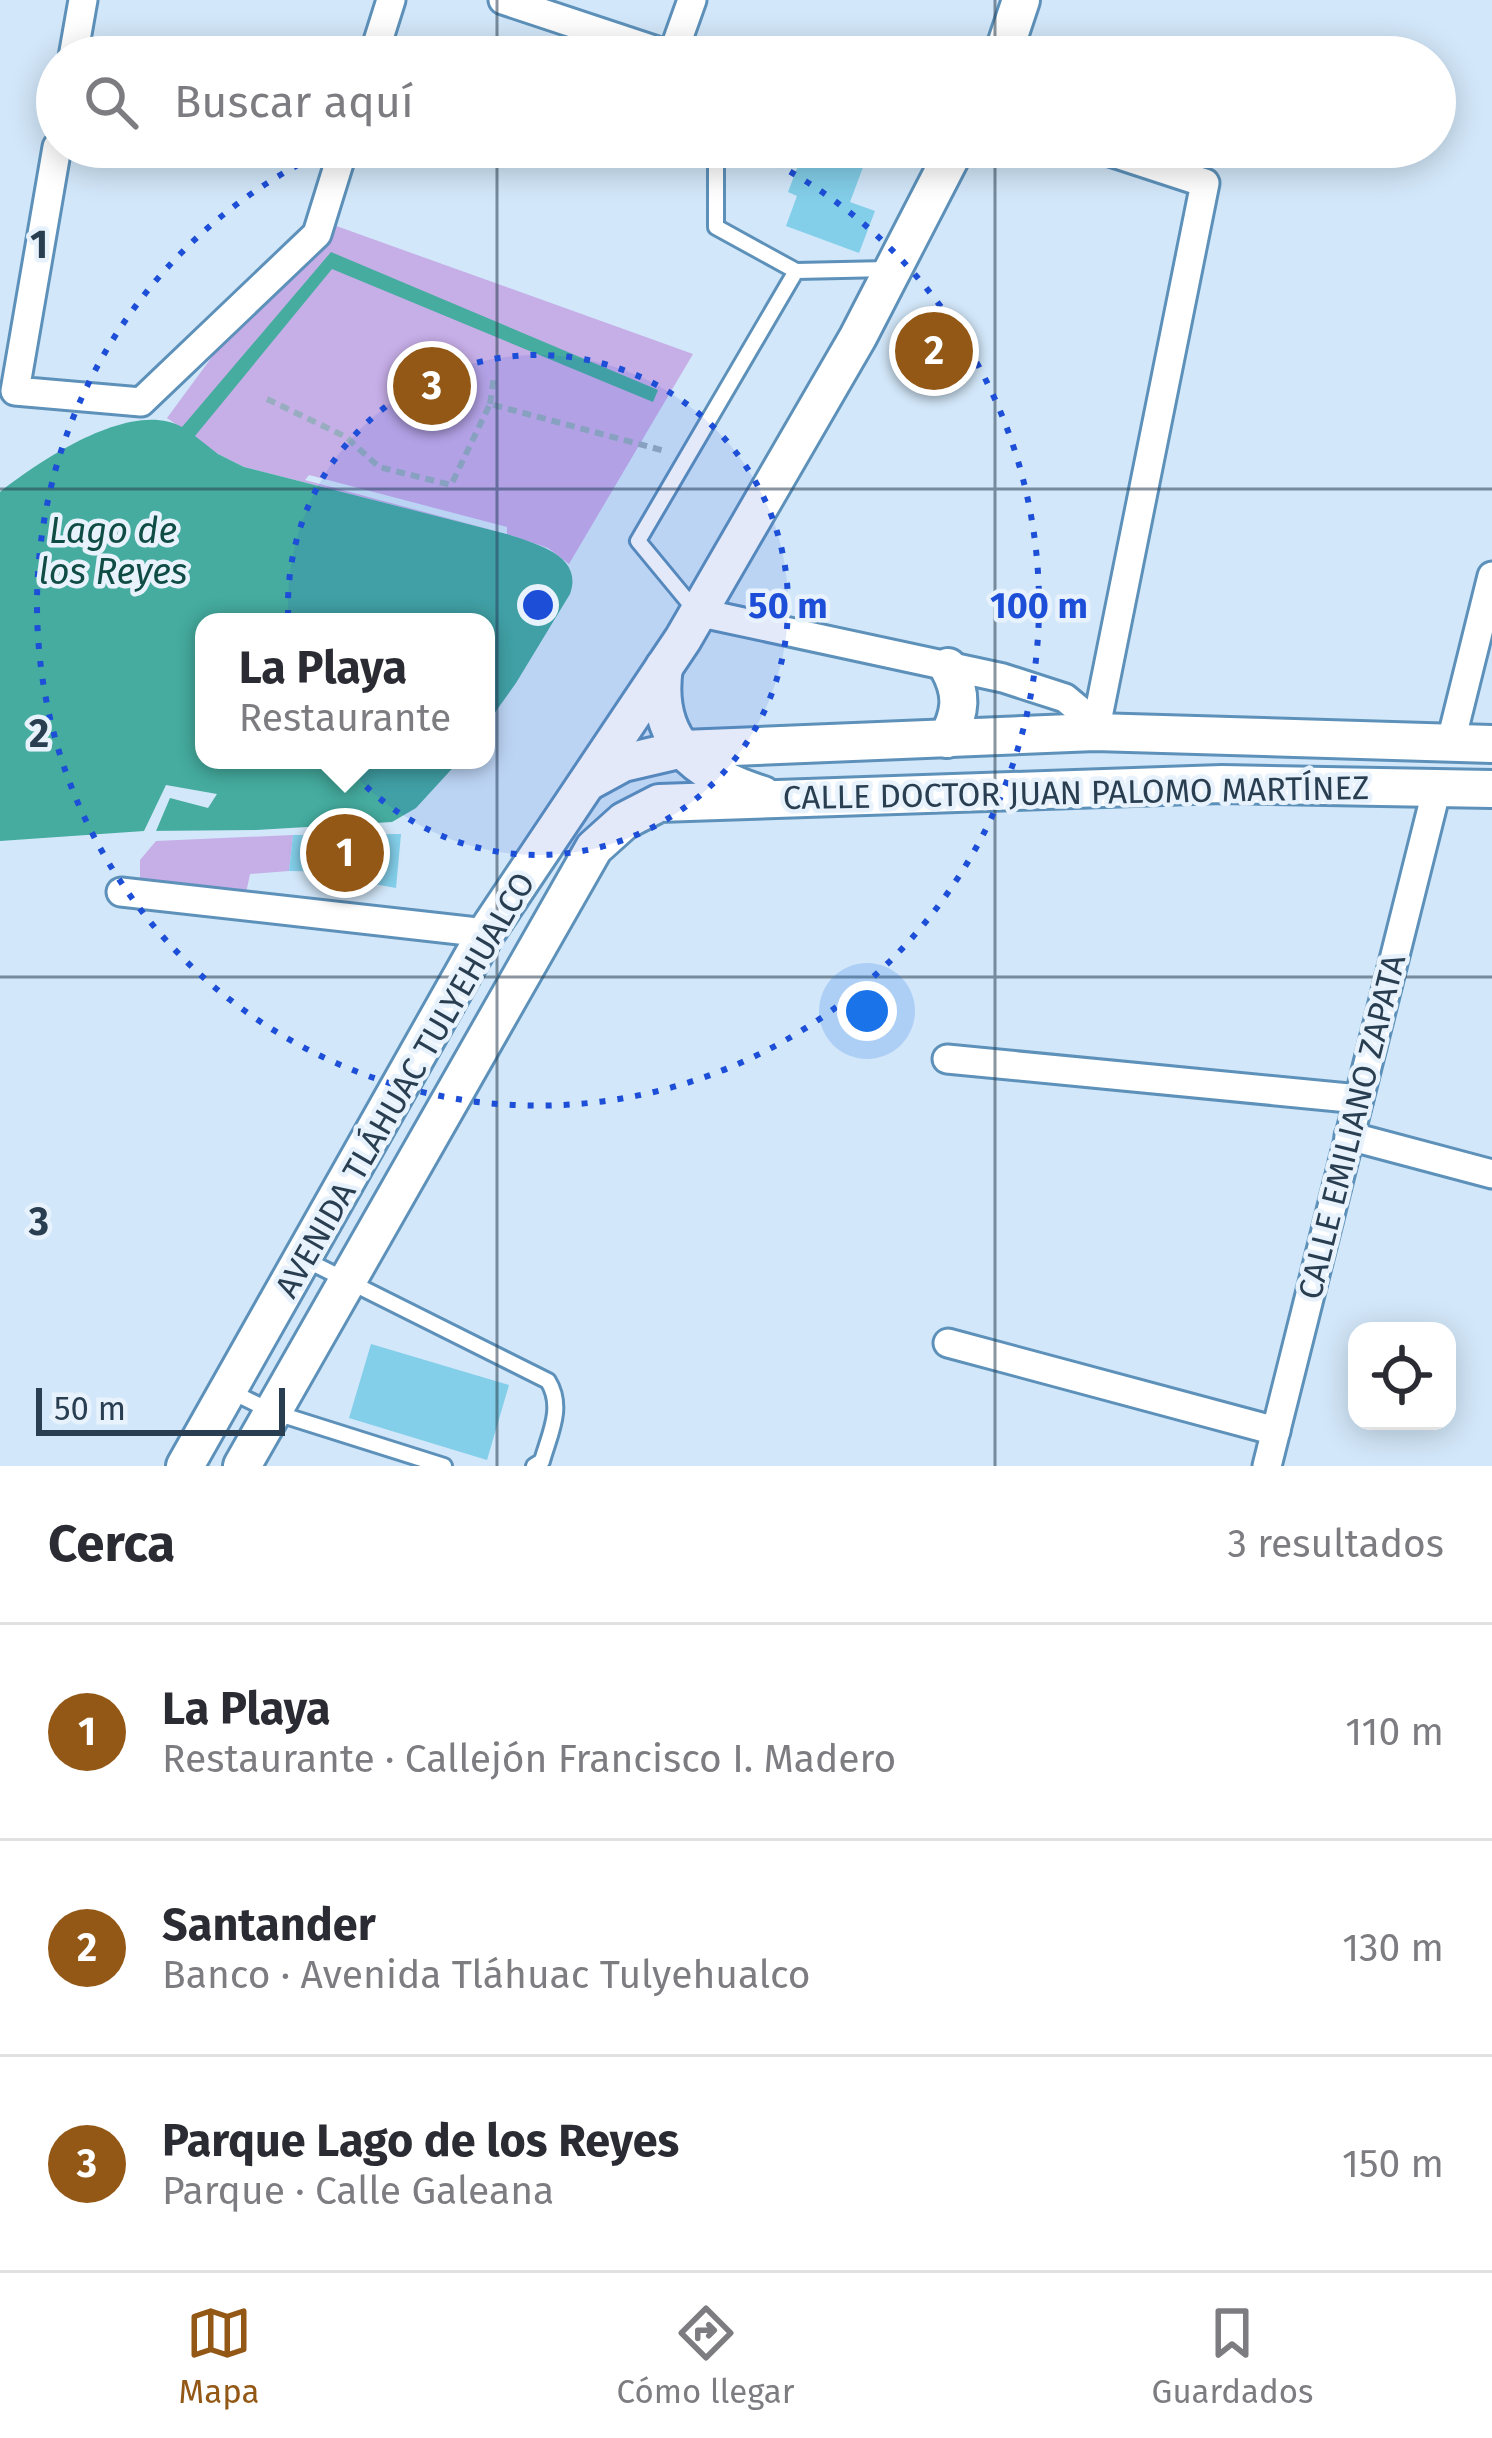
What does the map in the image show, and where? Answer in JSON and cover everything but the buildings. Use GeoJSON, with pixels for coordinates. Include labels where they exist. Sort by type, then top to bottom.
{"type":"FeatureCollection","features":[{"type":"Feature","properties":{"kind":"main road"},"geometry":{"type":"LineString","coordinates":[[1009,36],[1022,0]]}},
{"type":"Feature","properties":{"kind":"main road","name":"AVENIDA TLÁHUAC TULYEHUALCO"},"geometry":{"type":"LineString","coordinates":[[185,1466],[486,933],[664,667],[859,337],[945,168]]}},
{"type":"Feature","properties":{"kind":"main road"},"geometry":{"type":"LineString","coordinates":[[664,667],[659,700],[666,725],[683,749],[701,767],[735,786],[776,799]]}},
{"type":"Feature","properties":{"kind":"main road"},"geometry":{"type":"LineString","coordinates":[[947,739],[960,710],[960,695],[948,667]]}},
{"type":"Feature","properties":{"kind":"main road","name":"CALLE DOCTOR JUAN PALOMO MARTÍNEZ"},"geometry":{"type":"LineString","coordinates":[[586,783],[623,763],[683,749],[1095,732],[1492,744]]}},
{"type":"Feature","properties":{"kind":"main road","name":"CALLE DOCTOR JUAN PALOMO MARTÍNEZ"},"geometry":{"type":"LineString","coordinates":[[659,803],[1222,784],[1492,789]]}},
{"type":"Feature","properties":{"kind":"main road","name":"AVENIDA TLÁHUAC TULYEHUALCO"},"geometry":{"type":"LineString","coordinates":[[242,1466],[594,848],[624,821],[659,803]]}},
{"type":"Feature","properties":{"kind":"street"},"geometry":{"type":"LineString","coordinates":[[77,36],[83,0]]}},
{"type":"Feature","properties":{"kind":"street"},"geometry":{"type":"LineString","coordinates":[[380,36],[391,0]]}},
{"type":"Feature","properties":{"kind":"street"},"geometry":{"type":"LineString","coordinates":[[503,0],[611,36]]}},
{"type":"Feature","properties":{"kind":"street"},"geometry":{"type":"LineString","coordinates":[[678,36],[692,0]]}},
{"type":"Feature","properties":{"kind":"street"},"geometry":{"type":"LineString","coordinates":[[53,168],[15,391],[141,402],[317,234],[337,168]]}},
{"type":"Feature","properties":{"kind":"street"},"geometry":{"type":"LineString","coordinates":[[1095,732],[1205,183],[1159,168]]}},
{"type":"Feature","properties":{"kind":"street"},"geometry":{"type":"LineString","coordinates":[[1451,741],[1492,576]]}},
{"type":"Feature","properties":{"kind":"street"},"geometry":{"type":"LineString","coordinates":[[697,612],[1003,678],[1065,698],[1095,732]]}},
{"type":"Feature","properties":{"kind":"street","name":"CALLE EMILIANO ZAPATA"},"geometry":{"type":"LineString","coordinates":[[1267,1466],[1437,788]]}},
{"type":"Feature","properties":{"kind":"street"},"geometry":{"type":"LineString","coordinates":[[121,892],[486,933]]}},
{"type":"Feature","properties":{"kind":"street"},"geometry":{"type":"LineString","coordinates":[[947,1059],[1359,1099]]}},
{"type":"Feature","properties":{"kind":"street"},"geometry":{"type":"LineString","coordinates":[[1349,1136],[1492,1174]]}},
{"type":"Feature","properties":{"kind":"street"},"geometry":{"type":"LineString","coordinates":[[948,1342],[1276,1431]]}},
{"type":"Feature","properties":{"kind":"lane"},"geometry":{"type":"LineString","coordinates":[[716,168],[716,227],[796,272],[893,268]]}},
{"type":"Feature","properties":{"kind":"lane"},"geometry":{"type":"LineString","coordinates":[[697,612],[638,541],[796,272]]}},
{"type":"Feature","properties":{"kind":"lane"},"geometry":{"type":"LineString","coordinates":[[304,1259],[548,1382],[557,1396],[555,1419],[542,1461],[534,1466]]}},
{"type":"Feature","properties":{"kind":"lane"},"geometry":{"type":"LineString","coordinates":[[228,1390],[273,1412],[444,1466]]}},
{"type":"Feature","properties":{"kind":"path"},"geometry":{"type":"LineString","coordinates":[[267,399],[346,437],[379,467],[452,485],[490,404],[494,376]]}},
{"type":"Feature","properties":{"kind":"path"},"geometry":{"type":"LineString","coordinates":[[490,404],[686,457]]}},
{"type":"Feature","properties":{"kind":"shaded area"},"geometry":{"type":"Polygon","coordinates":[[[314,218],[693,354],[569,564],[548,548],[507,534],[244,467],[167,418],[314,218]]]}},
{"type":"Feature","properties":{"kind":"shaded area"},"geometry":{"type":"Polygon","coordinates":[[[293,835],[289,871],[250,874],[246,893],[140,878],[140,860],[156,841],[293,835]]]}},
{"type":"Feature","properties":{"kind":"water","name":"Lago de los Reyes"},"geometry":{"type":"Polygon","coordinates":[[[331,252],[658,390],[653,402],[332,269],[195,436],[244,467],[543,547],[570,570],[570,594],[495,712],[495,613],[195,613],[195,769],[452,769],[416,808],[392,822],[0,841],[0,492],[62,450],[113,427],[161,420],[182,427],[331,252]]]}},
{"type":"Feature","properties":{"kind":"pier"},"geometry":{"type":"Polygon","coordinates":[[[309,475],[507,527],[507,534],[305,480],[309,475]]]}},
{"type":"Feature","properties":{"kind":"pier"},"geometry":{"type":"Polygon","coordinates":[[[166,785],[217,794],[208,808],[170,798],[156,831],[144,831],[166,785]]]}},
{"type":"Feature","properties":{"kind":"place","name":"Santander"},"geometry":{"type":"Point","coordinates":[934,351]}},
{"type":"Feature","properties":{"kind":"place","name":"Parque Lago de los Reyes"},"geometry":{"type":"Point","coordinates":[432,386]}},
{"type":"Feature","properties":{"kind":"place","name":"La Playa"},"geometry":{"type":"Point","coordinates":[345,853]}}]}
